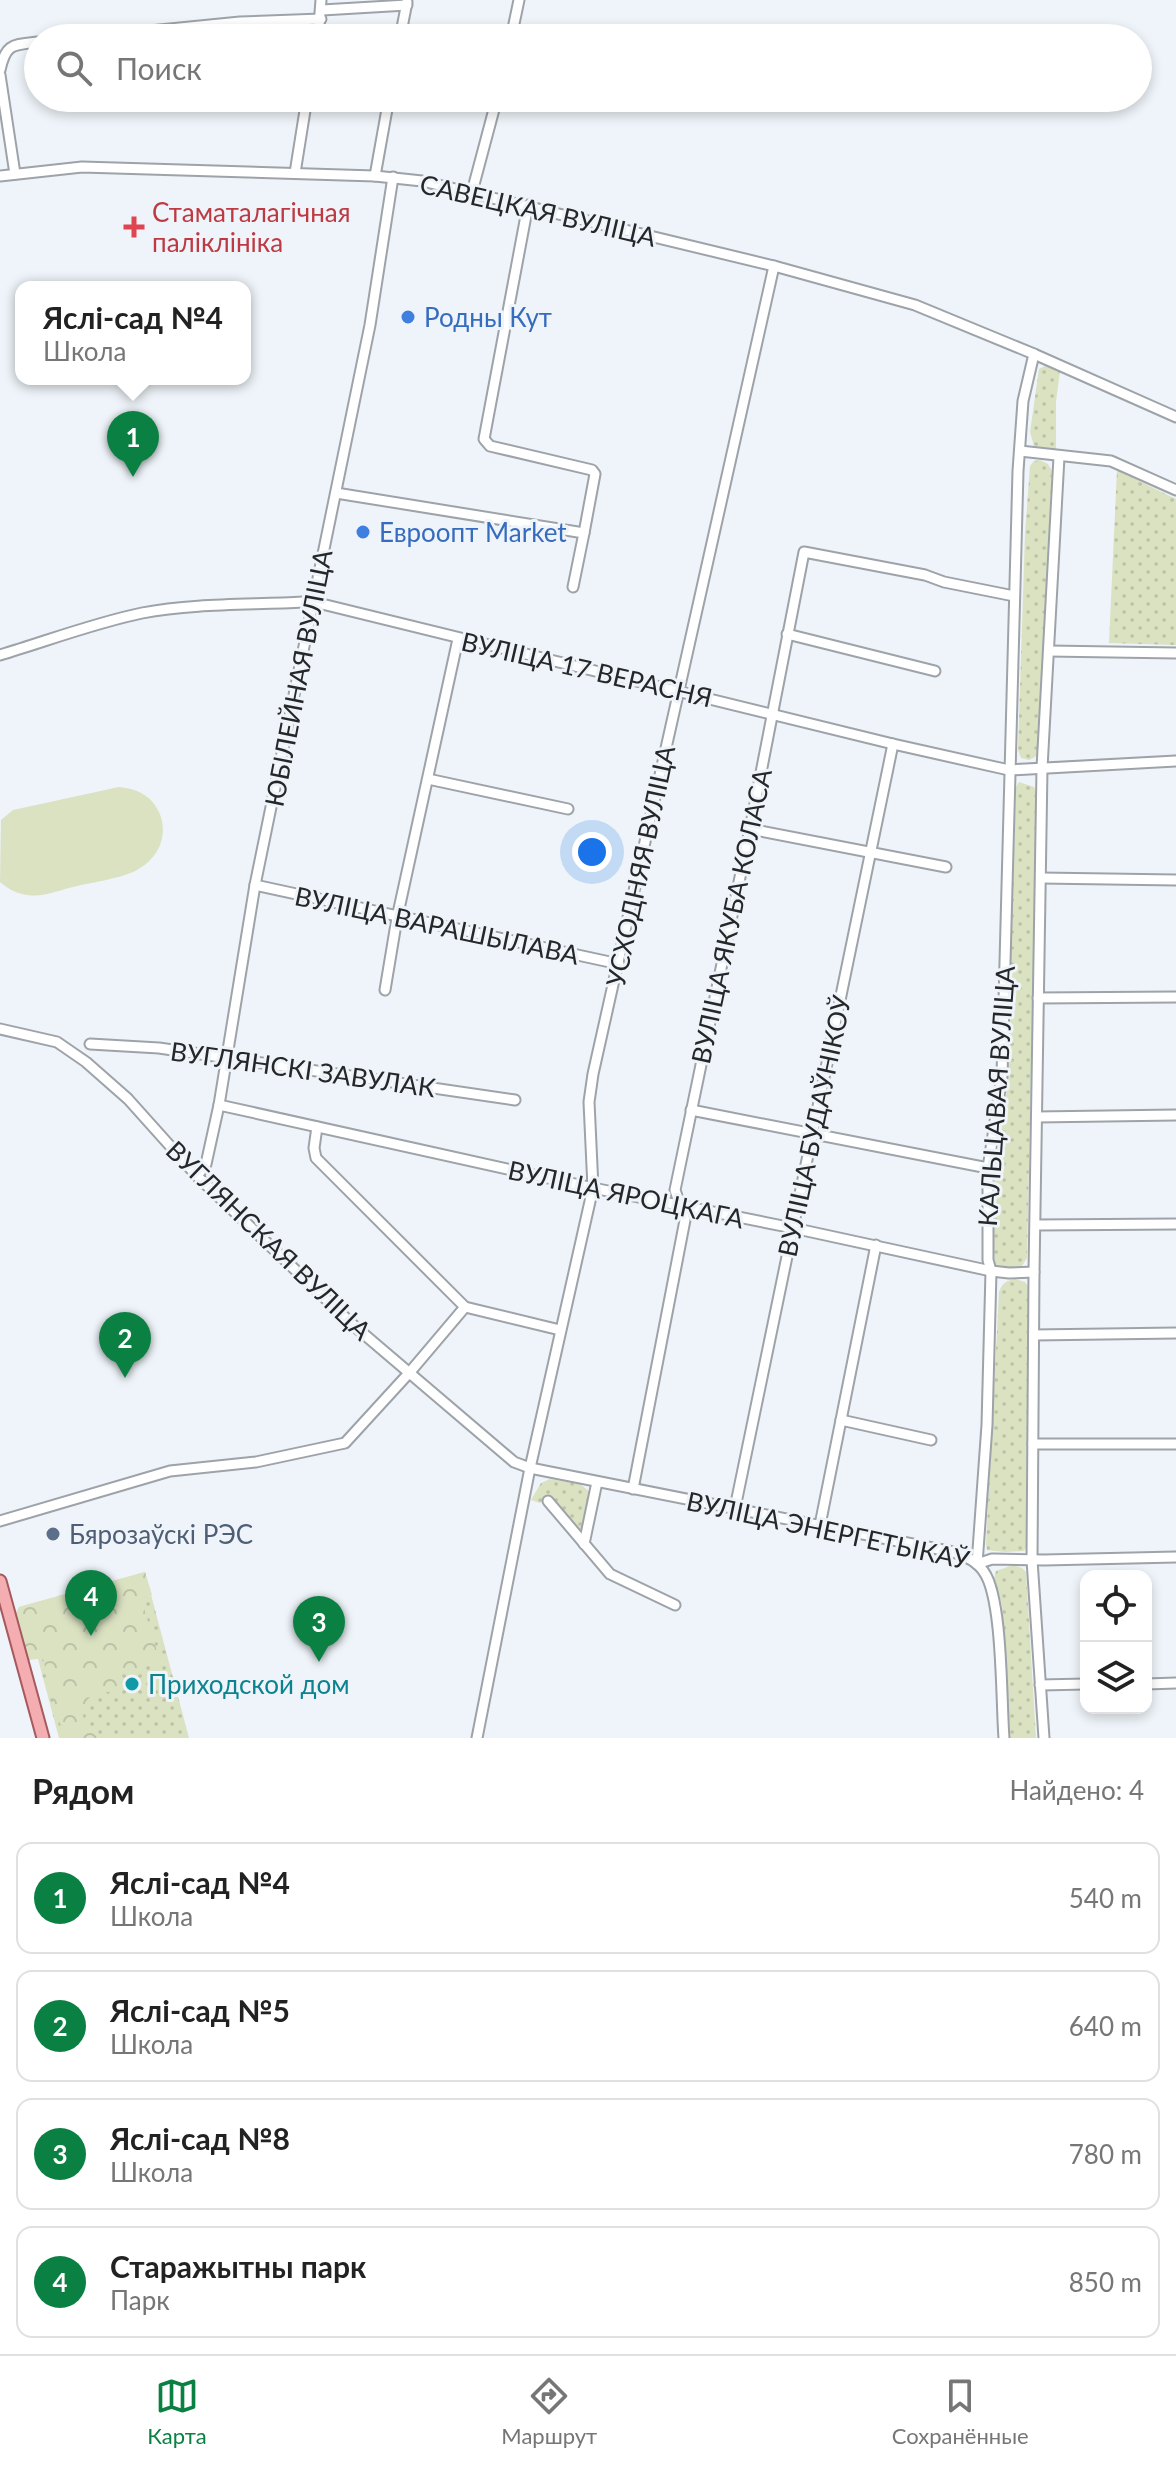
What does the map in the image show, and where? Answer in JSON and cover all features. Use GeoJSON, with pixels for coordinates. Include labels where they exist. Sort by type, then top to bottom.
{"type":"FeatureCollection","features":[{"type":"Feature","properties":{"kind":"main road"},"geometry":{"type":"LineString","coordinates":[[0,1582],[43,1738]]}},
{"type":"Feature","properties":{"kind":"main road"},"geometry":{"type":"LineString","coordinates":[[0,1607],[36,1738]]}},
{"type":"Feature","properties":{"kind":"street"},"geometry":{"type":"LineString","coordinates":[[514,24],[519,0]]}},
{"type":"Feature","properties":{"kind":"street"},"geometry":{"type":"LineString","coordinates":[[220,24],[407,2],[403,24]]}},
{"type":"Feature","properties":{"kind":"street"},"geometry":{"type":"LineString","coordinates":[[15,174],[0,72],[7,50],[14,44],[24,43]]}},
{"type":"Feature","properties":{"kind":"street"},"geometry":{"type":"LineString","coordinates":[[295,173],[305,112]]}},
{"type":"Feature","properties":{"kind":"street"},"geometry":{"type":"LineString","coordinates":[[375,176],[386,112]]}},
{"type":"Feature","properties":{"kind":"street"},"geometry":{"type":"LineString","coordinates":[[472,192],[493,112]]}},
{"type":"Feature","properties":{"kind":"street","name":"САВЕЦКАЯ ВУЛІЦА"},"geometry":{"type":"LineString","coordinates":[[0,176],[82,167],[295,173],[393,177],[472,192],[774,266],[915,305],[1176,417]]}},
{"type":"Feature","properties":{"kind":"street","name":"ЮБІЛЕЙНАЯ ВУЛІЦА"},"geometry":{"type":"LineString","coordinates":[[197,1176],[206,1164],[219,1105],[255,885],[370,325],[393,177]]}},
{"type":"Feature","properties":{"kind":"street"},"geometry":{"type":"LineString","coordinates":[[528,205],[484,439],[490,446],[592,470],[595,474],[573,587]]}},
{"type":"Feature","properties":{"kind":"street","name":"УСХОДНЯЯ ВУЛІЦА"},"geometry":{"type":"LineString","coordinates":[[477,1738],[530,1468],[593,1188],[589,1102],[593,1074],[774,266]]}},
{"type":"Feature","properties":{"kind":"street","name":"КАЛЬЦАВАЯ ВУЛІЦА"},"geometry":{"type":"LineString","coordinates":[[1004,1738],[995,1602],[988,1581],[977,1564],[987,1425],[991,1271],[988,1260],[988,1168],[1002,1076],[1020,451],[1023,401],[1034,354]]}},
{"type":"Feature","properties":{"kind":"street"},"geometry":{"type":"LineString","coordinates":[[1020,451],[1111,461],[1176,490]]}},
{"type":"Feature","properties":{"kind":"street"},"geometry":{"type":"LineString","coordinates":[[1044,1738],[1032,1560],[1034,1272],[1042,768],[1059,457]]}},
{"type":"Feature","properties":{"kind":"street"},"geometry":{"type":"LineString","coordinates":[[336,493],[584,533]]}},
{"type":"Feature","properties":{"kind":"street","name":"ВУЛІЦА ЯКУБА КОЛАСА"},"geometry":{"type":"LineString","coordinates":[[633,1489],[685,1220],[675,1190],[804,552],[1014,596]]}},
{"type":"Feature","properties":{"kind":"street","name":"ВУЛІЦА 17 ВЕРАСНЯ"},"geometry":{"type":"LineString","coordinates":[[0,655],[143,613],[312,603],[1009,770],[1176,761]]}},
{"type":"Feature","properties":{"kind":"street"},"geometry":{"type":"LineString","coordinates":[[787,634],[935,671]]}},
{"type":"Feature","properties":{"kind":"street"},"geometry":{"type":"LineString","coordinates":[[385,990],[397,918],[458,639]]}},
{"type":"Feature","properties":{"kind":"street"},"geometry":{"type":"LineString","coordinates":[[1049,651],[1176,653]]}},
{"type":"Feature","properties":{"kind":"street","name":"ВУЛІЦА БУДАЎНІКОЎ"},"geometry":{"type":"LineString","coordinates":[[735,1508],[893,744]]}},
{"type":"Feature","properties":{"kind":"street"},"geometry":{"type":"LineString","coordinates":[[428,779],[568,809]]}},
{"type":"Feature","properties":{"kind":"street"},"geometry":{"type":"LineString","coordinates":[[750,829],[946,867]]}},
{"type":"Feature","properties":{"kind":"street"},"geometry":{"type":"LineString","coordinates":[[1041,878],[1176,880]]}},
{"type":"Feature","properties":{"kind":"street","name":"ВУЛІЦА ВАРАШЫЛАВА"},"geometry":{"type":"LineString","coordinates":[[255,885],[619,964]]}},
{"type":"Feature","properties":{"kind":"street"},"geometry":{"type":"LineString","coordinates":[[1038,998],[1176,997]]}},
{"type":"Feature","properties":{"kind":"street","name":"ВУГЛЯНСКАЯ ВУЛІЦА"},"geometry":{"type":"LineString","coordinates":[[0,1029],[57,1042],[86,1062],[128,1099],[197,1176],[352,1324],[502,1454],[530,1468]]}},
{"type":"Feature","properties":{"kind":"street","name":"ВУГЛЯНСКІ ЗАВУЛАК"},"geometry":{"type":"LineString","coordinates":[[90,1044],[159,1048],[515,1100]]}},
{"type":"Feature","properties":{"kind":"street","name":"ВУЛІЦА ЯРОЦКАГА"},"geometry":{"type":"LineString","coordinates":[[219,1105],[593,1188],[991,1271],[1034,1272]]}},
{"type":"Feature","properties":{"kind":"street"},"geometry":{"type":"LineString","coordinates":[[691,1110],[988,1168]]}},
{"type":"Feature","properties":{"kind":"street"},"geometry":{"type":"LineString","coordinates":[[1037,1117],[1176,1115]]}},
{"type":"Feature","properties":{"kind":"street"},"geometry":{"type":"LineString","coordinates":[[317,1127],[316,1158],[465,1307],[560,1330]]}},
{"type":"Feature","properties":{"kind":"street"},"geometry":{"type":"LineString","coordinates":[[1036,1225],[1176,1224]]}},
{"type":"Feature","properties":{"kind":"street"},"geometry":{"type":"LineString","coordinates":[[820,1525],[876,1245]]}},
{"type":"Feature","properties":{"kind":"street"},"geometry":{"type":"LineString","coordinates":[[0,1521],[170,1471],[256,1462],[345,1443],[465,1307]]}},
{"type":"Feature","properties":{"kind":"street"},"geometry":{"type":"LineString","coordinates":[[1034,1335],[1176,1333]]}},
{"type":"Feature","properties":{"kind":"street"},"geometry":{"type":"LineString","coordinates":[[841,1420],[931,1440]]}},
{"type":"Feature","properties":{"kind":"street"},"geometry":{"type":"LineString","coordinates":[[1033,1444],[1176,1444]]}},
{"type":"Feature","properties":{"kind":"street","name":"ВУЛІЦА ЭНЕРГЕТЫКАЎ"},"geometry":{"type":"LineString","coordinates":[[530,1468],[953,1552],[977,1564],[992,1559],[1176,1557]]}},
{"type":"Feature","properties":{"kind":"street"},"geometry":{"type":"LineString","coordinates":[[584,1544],[597,1482]]}},
{"type":"Feature","properties":{"kind":"street"},"geometry":{"type":"LineString","coordinates":[[548,1501],[610,1574],[675,1605]]}},
{"type":"Feature","properties":{"kind":"street"},"geometry":{"type":"LineString","coordinates":[[1152,1684],[1176,1683]]}},
{"type":"Feature","properties":{"kind":"street"},"geometry":{"type":"LineString","coordinates":[[1040,1685],[1080,1684]]}},
{"type":"Feature","properties":{"kind":"green space"},"geometry":{"type":"Polygon","coordinates":[[[1045,366],[1060,371],[1056,402],[1056,451],[1034,446],[1030,432],[1039,369],[1045,366]]]}},
{"type":"Feature","properties":{"kind":"green space"},"geometry":{"type":"Polygon","coordinates":[[[1040,460],[1048,464],[1052,471],[1039,755],[1029,760],[1021,758],[1018,750],[1025,534],[1030,466],[1040,460]]]}},
{"type":"Feature","properties":{"kind":"green space"},"geometry":{"type":"Polygon","coordinates":[[[1117,470],[1176,499],[1176,645],[1109,643],[1117,470]]]}},
{"type":"Feature","properties":{"kind":"green space"},"geometry":{"type":"Polygon","coordinates":[[[1019,782],[1034,787],[1037,793],[1027,1258],[1022,1266],[1003,1270],[995,1266],[993,1237],[996,1151],[1006,1103],[1016,787],[1019,782]]]}},
{"type":"Feature","properties":{"kind":"green space"},"geometry":{"type":"Polygon","coordinates":[[[119,787],[132,789],[152,801],[162,821],[160,845],[145,865],[124,875],[39,895],[16,892],[0,882],[1,820],[13,810],[119,787]]]}},
{"type":"Feature","properties":{"kind":"green space"},"geometry":{"type":"Polygon","coordinates":[[[1015,1279],[1025,1282],[1028,1287],[1026,1548],[1024,1551],[1005,1552],[987,1550],[986,1544],[999,1292],[1005,1283],[1015,1279]]]}},
{"type":"Feature","properties":{"kind":"green space"},"geometry":{"type":"Polygon","coordinates":[[[550,1479],[580,1484],[590,1492],[581,1529],[576,1528],[549,1496],[540,1503],[531,1500],[541,1483],[550,1479]]]}},
{"type":"Feature","properties":{"kind":"green space"},"geometry":{"type":"Polygon","coordinates":[[[1013,1565],[1026,1572],[1036,1738],[1010,1738],[1002,1605],[994,1578],[996,1571],[1013,1565]]]}},
{"type":"Feature","properties":{"kind":"green space"},"geometry":{"type":"Polygon","coordinates":[[[145,1572],[189,1738],[59,1738],[38,1659],[27,1660],[19,1607],[145,1572]]]}},
{"type":"Feature","properties":{"kind":"green space"},"geometry":{"type":"Polygon","coordinates":[[[145,1572],[152,1595],[141,1598],[160,1662],[122,1673],[122,1689],[117,1694],[99,1690],[86,1701],[84,1719],[99,1738],[64,1738],[42,1655],[25,1656],[14,1616],[19,1607],[145,1572]]]}},
{"type":"Feature","properties":{"kind":"place","name":"Стаматалагічная паліклініка"},"geometry":{"type":"Point","coordinates":[134,227]}},
{"type":"Feature","properties":{"kind":"place","name":"Родны Кут"},"geometry":{"type":"Point","coordinates":[408,317]}},
{"type":"Feature","properties":{"kind":"place","name":"Яслі-сад №4"},"geometry":{"type":"Point","coordinates":[133,477]}},
{"type":"Feature","properties":{"kind":"place","name":"Евроопт Market"},"geometry":{"type":"Point","coordinates":[363,532]}},
{"type":"Feature","properties":{"kind":"place","name":"Яслі-сад №5"},"geometry":{"type":"Point","coordinates":[125,1378]}},
{"type":"Feature","properties":{"kind":"place","name":"Бярозаўскі РЭС"},"geometry":{"type":"Point","coordinates":[53,1534]}},
{"type":"Feature","properties":{"kind":"place","name":"Старажытны парк"},"geometry":{"type":"Point","coordinates":[91,1636]}},
{"type":"Feature","properties":{"kind":"place","name":"Яслі-сад №8"},"geometry":{"type":"Point","coordinates":[319,1662]}},
{"type":"Feature","properties":{"kind":"place","name":"Приходской дом"},"geometry":{"type":"Point","coordinates":[132,1684]}}]}
